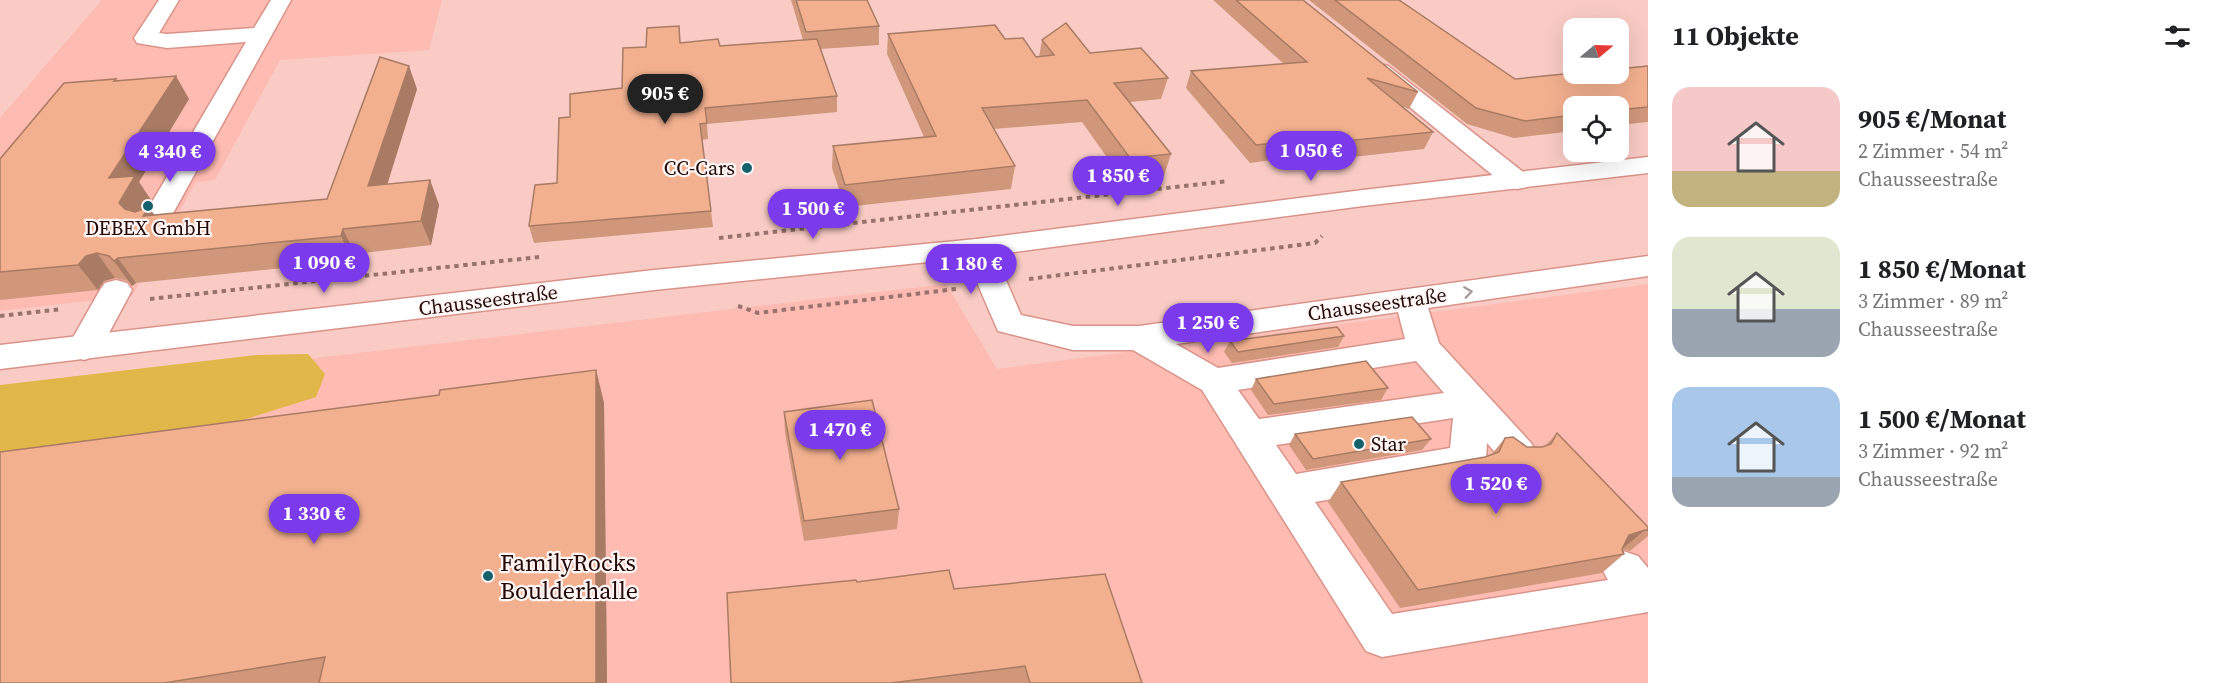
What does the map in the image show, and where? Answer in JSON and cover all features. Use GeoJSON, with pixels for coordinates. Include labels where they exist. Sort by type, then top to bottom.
{"type":"FeatureCollection","features":[{"type":"Feature","properties":{"kind":"main road"},"geometry":{"type":"LineString","coordinates":[[169,0],[145,38],[167,41],[261,34]]}},
{"type":"Feature","properties":{"kind":"main road"},"geometry":{"type":"LineString","coordinates":[[152,226],[281,0]]}},
{"type":"Feature","properties":{"kind":"main road"},"geometry":{"type":"LineString","coordinates":[[1365,59],[1517,180]]}},
{"type":"Feature","properties":{"kind":"main road","name":"Chausseestraße"},"geometry":{"type":"LineString","coordinates":[[0,357],[654,280],[977,248],[1648,165]]}},
{"type":"Feature","properties":{"kind":"main road","name":"Chausseestraße"},"geometry":{"type":"LineString","coordinates":[[977,248],[1009,323],[1073,338],[1139,338],[1648,266]]}},
{"type":"Feature","properties":{"kind":"main road"},"geometry":{"type":"LineString","coordinates":[[84,348],[112,297]]}},
{"type":"Feature","properties":{"kind":"main road"},"geometry":{"type":"LineString","coordinates":[[1410,300],[1424,348],[1518,453]]}},
{"type":"Feature","properties":{"kind":"main road"},"geometry":{"type":"LineString","coordinates":[[1139,338],[1214,381],[1382,636],[1644,594],[1623,569]]}},
{"type":"Feature","properties":{"kind":"main road"},"geometry":{"type":"LineString","coordinates":[[1214,381],[1424,348]]}},
{"type":"Feature","properties":{"kind":"main road"},"geometry":{"type":"LineString","coordinates":[[1250,435],[1472,402],[1467,460],[1287,491]]}},
{"type":"Feature","properties":{"kind":"path"},"geometry":{"type":"LineString","coordinates":[[711,239],[1233,181]]}},
{"type":"Feature","properties":{"kind":"path"},"geometry":{"type":"LineString","coordinates":[[0,316],[112,297],[547,256]]}},
{"type":"Feature","properties":{"kind":"shaded area"},"geometry":{"type":"Polygon","coordinates":[[[102,0],[442,0],[429,50],[280,60],[215,180],[196,182],[132,296],[0,311],[0,118],[102,0]]]}},
{"type":"Feature","properties":{"kind":"shaded area"},"geometry":{"type":"Polygon","coordinates":[[[946,284],[997,369],[1648,284],[1648,683],[0,683],[0,395],[946,284]]]}},
{"type":"Feature","properties":{"kind":"shaded area"},"geometry":{"type":"Polygon","coordinates":[[[308,354],[325,374],[316,397],[224,426],[0,467],[0,385],[257,355],[308,354]]]}},
{"type":"Feature","properties":{"kind":"building"},"geometry":{"type":"Polygon","coordinates":[[[796,0],[867,0],[879,26],[806,32],[796,0]]]}},
{"type":"Feature","properties":{"kind":"building"},"geometry":{"type":"Polygon","coordinates":[[[1236,0],[1303,0],[1418,92],[1367,78],[1433,132],[1307,145],[1302,140],[1256,145],[1191,71],[1307,62],[1236,0]]]}},
{"type":"Feature","properties":{"kind":"building"},"geometry":{"type":"Polygon","coordinates":[[[1335,0],[1399,0],[1515,79],[1563,74],[1563,84],[1629,84],[1629,68],[1648,66],[1648,107],[1629,109],[1629,96],[1563,96],[1563,116],[1525,121],[1476,108],[1335,0]]]}},
{"type":"Feature","properties":{"kind":"building"},"geometry":{"type":"Polygon","coordinates":[[[1066,23],[1090,53],[1141,48],[1168,78],[1114,83],[1171,154],[1130,158],[1087,100],[982,108],[1015,166],[845,185],[833,146],[936,136],[888,34],[995,25],[1005,39],[1023,38],[1036,57],[1054,55],[1042,40],[1066,23]]]}},
{"type":"Feature","properties":{"kind":"building"},"geometry":{"type":"Polygon","coordinates":[[[679,26],[680,43],[718,39],[720,46],[817,39],[837,96],[705,108],[707,123],[700,124],[711,211],[529,226],[535,185],[557,183],[559,118],[570,117],[570,94],[622,88],[623,48],[646,47],[647,28],[679,26]]]}},
{"type":"Feature","properties":{"kind":"building"},"geometry":{"type":"Polygon","coordinates":[[[380,57],[409,66],[368,186],[430,180],[421,221],[343,229],[341,236],[118,258],[114,261],[109,256],[97,253],[86,256],[78,265],[0,272],[0,159],[64,83],[176,76],[109,178],[135,176],[119,203],[125,209],[135,212],[149,207],[143,216],[327,199],[380,57]]]}},
{"type":"Feature","properties":{"kind":"building"},"geometry":{"type":"Polygon","coordinates":[[[1337,327],[1344,336],[1238,352],[1230,341],[1337,327]]]}},
{"type":"Feature","properties":{"kind":"building"},"geometry":{"type":"Polygon","coordinates":[[[1366,361],[1388,388],[1274,404],[1256,379],[1366,361]]]}},
{"type":"Feature","properties":{"kind":"building"},"geometry":{"type":"Polygon","coordinates":[[[596,370],[596,683],[319,683],[325,657],[164,683],[0,683],[0,452],[439,395],[440,390],[596,370]]]}},
{"type":"Feature","properties":{"kind":"building"},"geometry":{"type":"Polygon","coordinates":[[[872,400],[899,509],[804,521],[784,412],[872,400]]]}},
{"type":"Feature","properties":{"kind":"building"},"geometry":{"type":"Polygon","coordinates":[[[1412,417],[1431,439],[1313,459],[1295,434],[1412,417]]]}},
{"type":"Feature","properties":{"kind":"building"},"geometry":{"type":"Polygon","coordinates":[[[1557,433],[1648,527],[1648,530],[1629,535],[1622,549],[1624,554],[1418,590],[1341,482],[1485,457],[1499,452],[1505,438],[1513,437],[1527,447],[1542,447],[1551,444],[1557,433]]]}},
{"type":"Feature","properties":{"kind":"building"},"geometry":{"type":"Polygon","coordinates":[[[949,570],[954,589],[1105,574],[1142,683],[1030,683],[1025,666],[891,683],[731,683],[727,593],[856,580],[857,582],[949,570]]]}},
{"type":"Feature","properties":{"kind":"place","name":"CC-Cars"},"geometry":{"type":"Point","coordinates":[747,168]}},
{"type":"Feature","properties":{"kind":"place","name":"DEBEX GmbH"},"geometry":{"type":"Point","coordinates":[148,206]}},
{"type":"Feature","properties":{"kind":"place","name":"Star"},"geometry":{"type":"Point","coordinates":[1359,444]}},
{"type":"Feature","properties":{"kind":"place","name":"FamilyRocks Boulderhalle"},"geometry":{"type":"Point","coordinates":[488,576]}}]}
